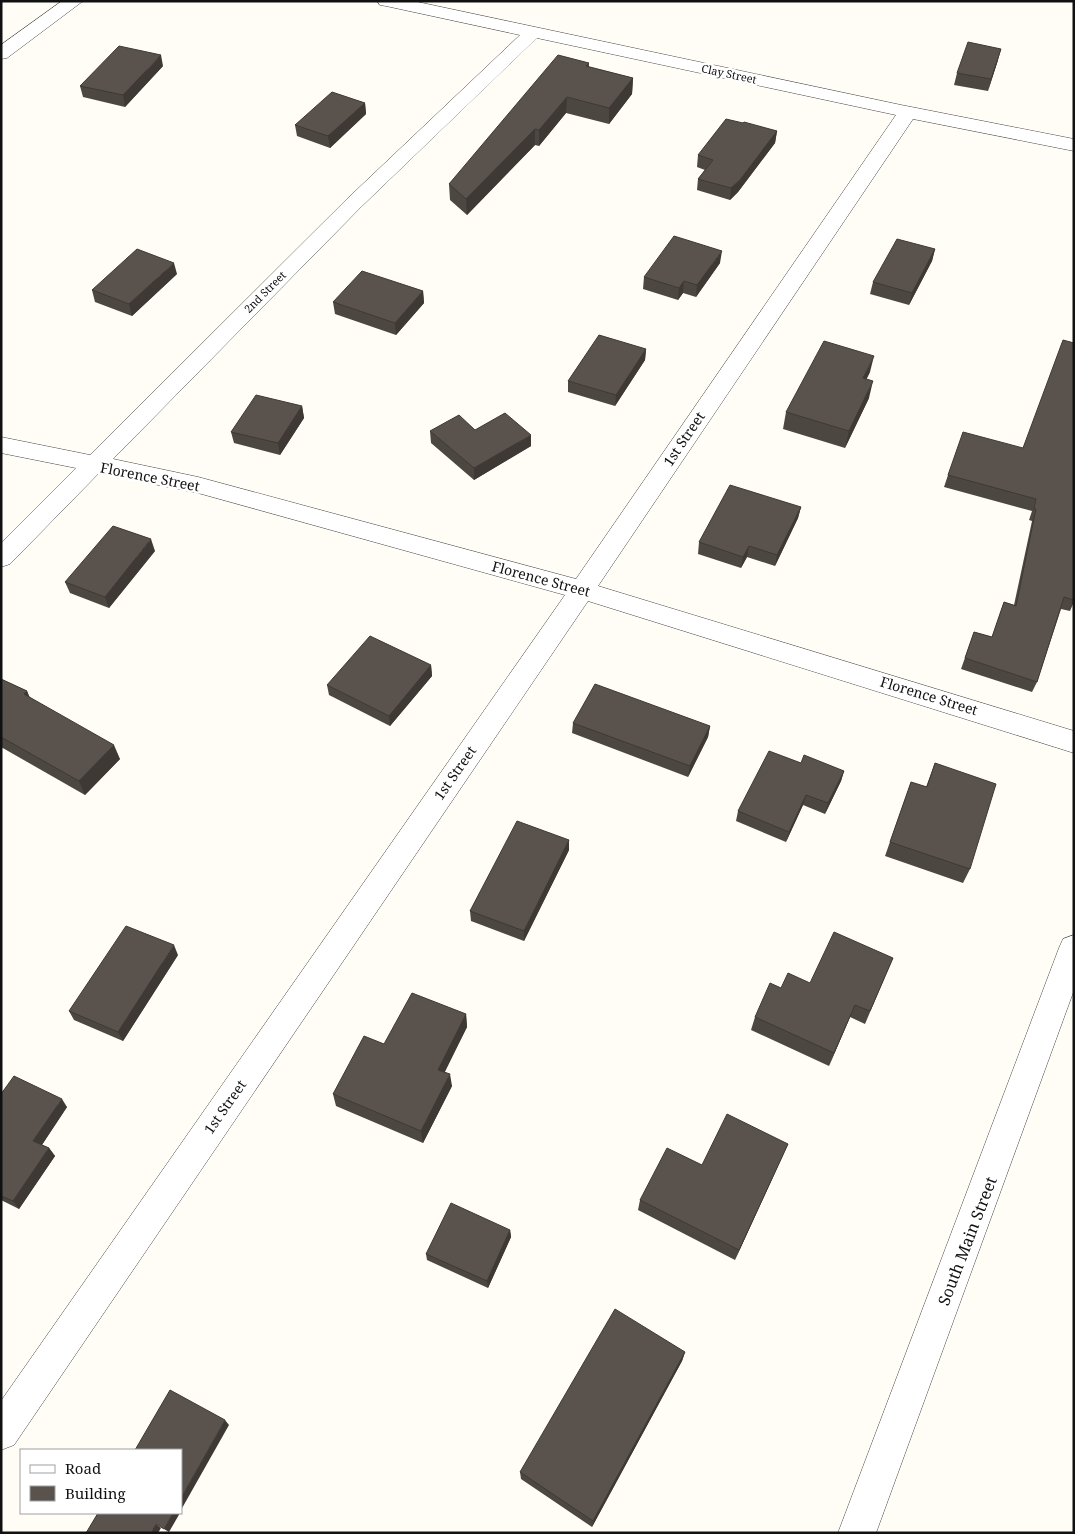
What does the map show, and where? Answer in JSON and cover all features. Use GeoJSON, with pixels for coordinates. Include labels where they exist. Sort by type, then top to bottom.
{"type":"FeatureCollection","features":[{"type":"Feature","properties":{"kind":"street"},"geometry":{"type":"LineString","coordinates":[[1,54],[74,1]]}},
{"type":"Feature","properties":{"kind":"street","name":"Clay Street"},"geometry":{"type":"LineString","coordinates":[[386,1],[534,31],[907,113],[1074,145]]}},
{"type":"Feature","properties":{"kind":"street","name":"2nd Street"},"geometry":{"type":"LineString","coordinates":[[1,558],[354,203],[534,31]]}},
{"type":"Feature","properties":{"kind":"street","name":"1st Street"},"geometry":{"type":"LineString","coordinates":[[1,1432],[582,590],[907,113]]}},
{"type":"Feature","properties":{"kind":"street","name":"Florence Street"},"geometry":{"type":"LineString","coordinates":[[1,445],[198,485],[582,590],[1074,742]]}},
{"type":"Feature","properties":{"kind":"street","name":"South Main Street"},"geometry":{"type":"LineString","coordinates":[[857,1533],[1074,948]]}},
{"type":"Feature","properties":{"kind":"building"},"geometry":{"type":"Polygon","coordinates":[[[968,42],[1001,49],[991,79],[957,73],[968,42]]]}},
{"type":"Feature","properties":{"kind":"building"},"geometry":{"type":"Polygon","coordinates":[[[119,46],[161,55],[123,95],[80,86],[119,46]]]}},
{"type":"Feature","properties":{"kind":"building"},"geometry":{"type":"Polygon","coordinates":[[[558,55],[589,63],[586,66],[633,78],[609,108],[567,97],[539,130],[535,129],[466,199],[449,184],[558,55]]]}},
{"type":"Feature","properties":{"kind":"building"},"geometry":{"type":"Polygon","coordinates":[[[332,92],[365,103],[328,136],[295,125],[332,92]]]}},
{"type":"Feature","properties":{"kind":"building"},"geometry":{"type":"Polygon","coordinates":[[[726,119],[777,131],[740,180],[731,188],[698,179],[713,160],[698,155],[726,119]]]}},
{"type":"Feature","properties":{"kind":"building"},"geometry":{"type":"Polygon","coordinates":[[[674,236],[722,251],[697,285],[684,281],[679,288],[644,277],[674,236]]]}},
{"type":"Feature","properties":{"kind":"building"},"geometry":{"type":"Polygon","coordinates":[[[897,239],[935,249],[912,293],[873,282],[897,239]]]}},
{"type":"Feature","properties":{"kind":"building"},"geometry":{"type":"Polygon","coordinates":[[[137,249],[174,263],[129,304],[92,290],[137,249]]]}},
{"type":"Feature","properties":{"kind":"building"},"geometry":{"type":"Polygon","coordinates":[[[362,271],[423,291],[395,323],[333,302],[362,271]]]}},
{"type":"Feature","properties":{"kind":"building"},"geometry":{"type":"Polygon","coordinates":[[[599,335],[646,349],[616,395],[568,381],[599,335]]]}},
{"type":"Feature","properties":{"kind":"building"},"geometry":{"type":"Polygon","coordinates":[[[1063,340],[1074,343],[1074,600],[1064,597],[1037,682],[965,658],[974,632],[992,637],[1004,602],[1016,606],[1036,509],[1034,509],[1036,499],[948,475],[963,432],[1023,448],[1063,340]]]}},
{"type":"Feature","properties":{"kind":"building"},"geometry":{"type":"Polygon","coordinates":[[[824,341],[874,356],[863,378],[873,381],[849,431],[786,412],[824,341]]]}},
{"type":"Feature","properties":{"kind":"building"},"geometry":{"type":"Polygon","coordinates":[[[256,395],[302,406],[278,443],[231,432],[256,395]]]}},
{"type":"Feature","properties":{"kind":"building"},"geometry":{"type":"Polygon","coordinates":[[[505,413],[531,435],[474,468],[430,431],[459,415],[475,430],[505,413]]]}},
{"type":"Feature","properties":{"kind":"building"},"geometry":{"type":"Polygon","coordinates":[[[730,485],[801,507],[777,555],[749,546],[743,557],[699,542],[730,485]]]}},
{"type":"Feature","properties":{"kind":"building"},"geometry":{"type":"Polygon","coordinates":[[[113,526],[151,539],[105,597],[65,582],[113,526]]]}},
{"type":"Feature","properties":{"kind":"building"},"geometry":{"type":"Polygon","coordinates":[[[370,636],[431,665],[389,716],[327,685],[370,636]]]}},
{"type":"Feature","properties":{"kind":"building"},"geometry":{"type":"Polygon","coordinates":[[[1,679],[27,691],[24,694],[114,745],[79,781],[1,737],[1,679]]]}},
{"type":"Feature","properties":{"kind":"building"},"geometry":{"type":"Polygon","coordinates":[[[595,684],[710,726],[690,766],[573,723],[595,684]]]}},
{"type":"Feature","properties":{"kind":"building"},"geometry":{"type":"Polygon","coordinates":[[[769,751],[801,763],[804,755],[844,771],[828,803],[806,795],[789,832],[738,811],[769,751]]]}},
{"type":"Feature","properties":{"kind":"building"},"geometry":{"type":"Polygon","coordinates":[[[935,763],[996,784],[970,869],[890,842],[911,782],[927,787],[935,763]]]}},
{"type":"Feature","properties":{"kind":"building"},"geometry":{"type":"Polygon","coordinates":[[[517,821],[569,840],[524,931],[470,911],[517,821]]]}},
{"type":"Feature","properties":{"kind":"building"},"geometry":{"type":"Polygon","coordinates":[[[126,926],[174,945],[118,1032],[69,1011],[126,926]]]}},
{"type":"Feature","properties":{"kind":"building"},"geometry":{"type":"Polygon","coordinates":[[[834,932],[893,958],[870,1011],[855,1005],[834,1053],[755,1017],[770,983],[781,988],[788,973],[810,983],[834,932]]]}},
{"type":"Feature","properties":{"kind":"building"},"geometry":{"type":"Polygon","coordinates":[[[412,993],[466,1014],[438,1070],[450,1074],[421,1131],[333,1094],[364,1036],[384,1044],[412,993]]]}},
{"type":"Feature","properties":{"kind":"building"},"geometry":{"type":"Polygon","coordinates":[[[14,1076],[62,1099],[33,1141],[49,1148],[13,1201],[1,1196],[1,1094],[14,1076]]]}},
{"type":"Feature","properties":{"kind":"building"},"geometry":{"type":"Polygon","coordinates":[[[727,1114],[788,1144],[739,1250],[640,1200],[667,1148],[702,1165],[727,1114]]]}},
{"type":"Feature","properties":{"kind":"building"},"geometry":{"type":"Polygon","coordinates":[[[451,1203],[510,1230],[487,1281],[426,1254],[451,1203]]]}},
{"type":"Feature","properties":{"kind":"building"},"geometry":{"type":"Polygon","coordinates":[[[615,1309],[685,1352],[593,1521],[520,1472],[615,1309]]]}},
{"type":"Feature","properties":{"kind":"building"},"geometry":{"type":"Polygon","coordinates":[[[170,1390],[225,1420],[182,1496],[182,1449],[136,1449],[170,1390]]]}},
{"type":"Feature","properties":{"kind":"building"},"geometry":{"type":"Polygon","coordinates":[[[97,1514],[172,1514],[164,1529],[156,1524],[151,1533],[86,1533],[97,1514]]]}}]}
